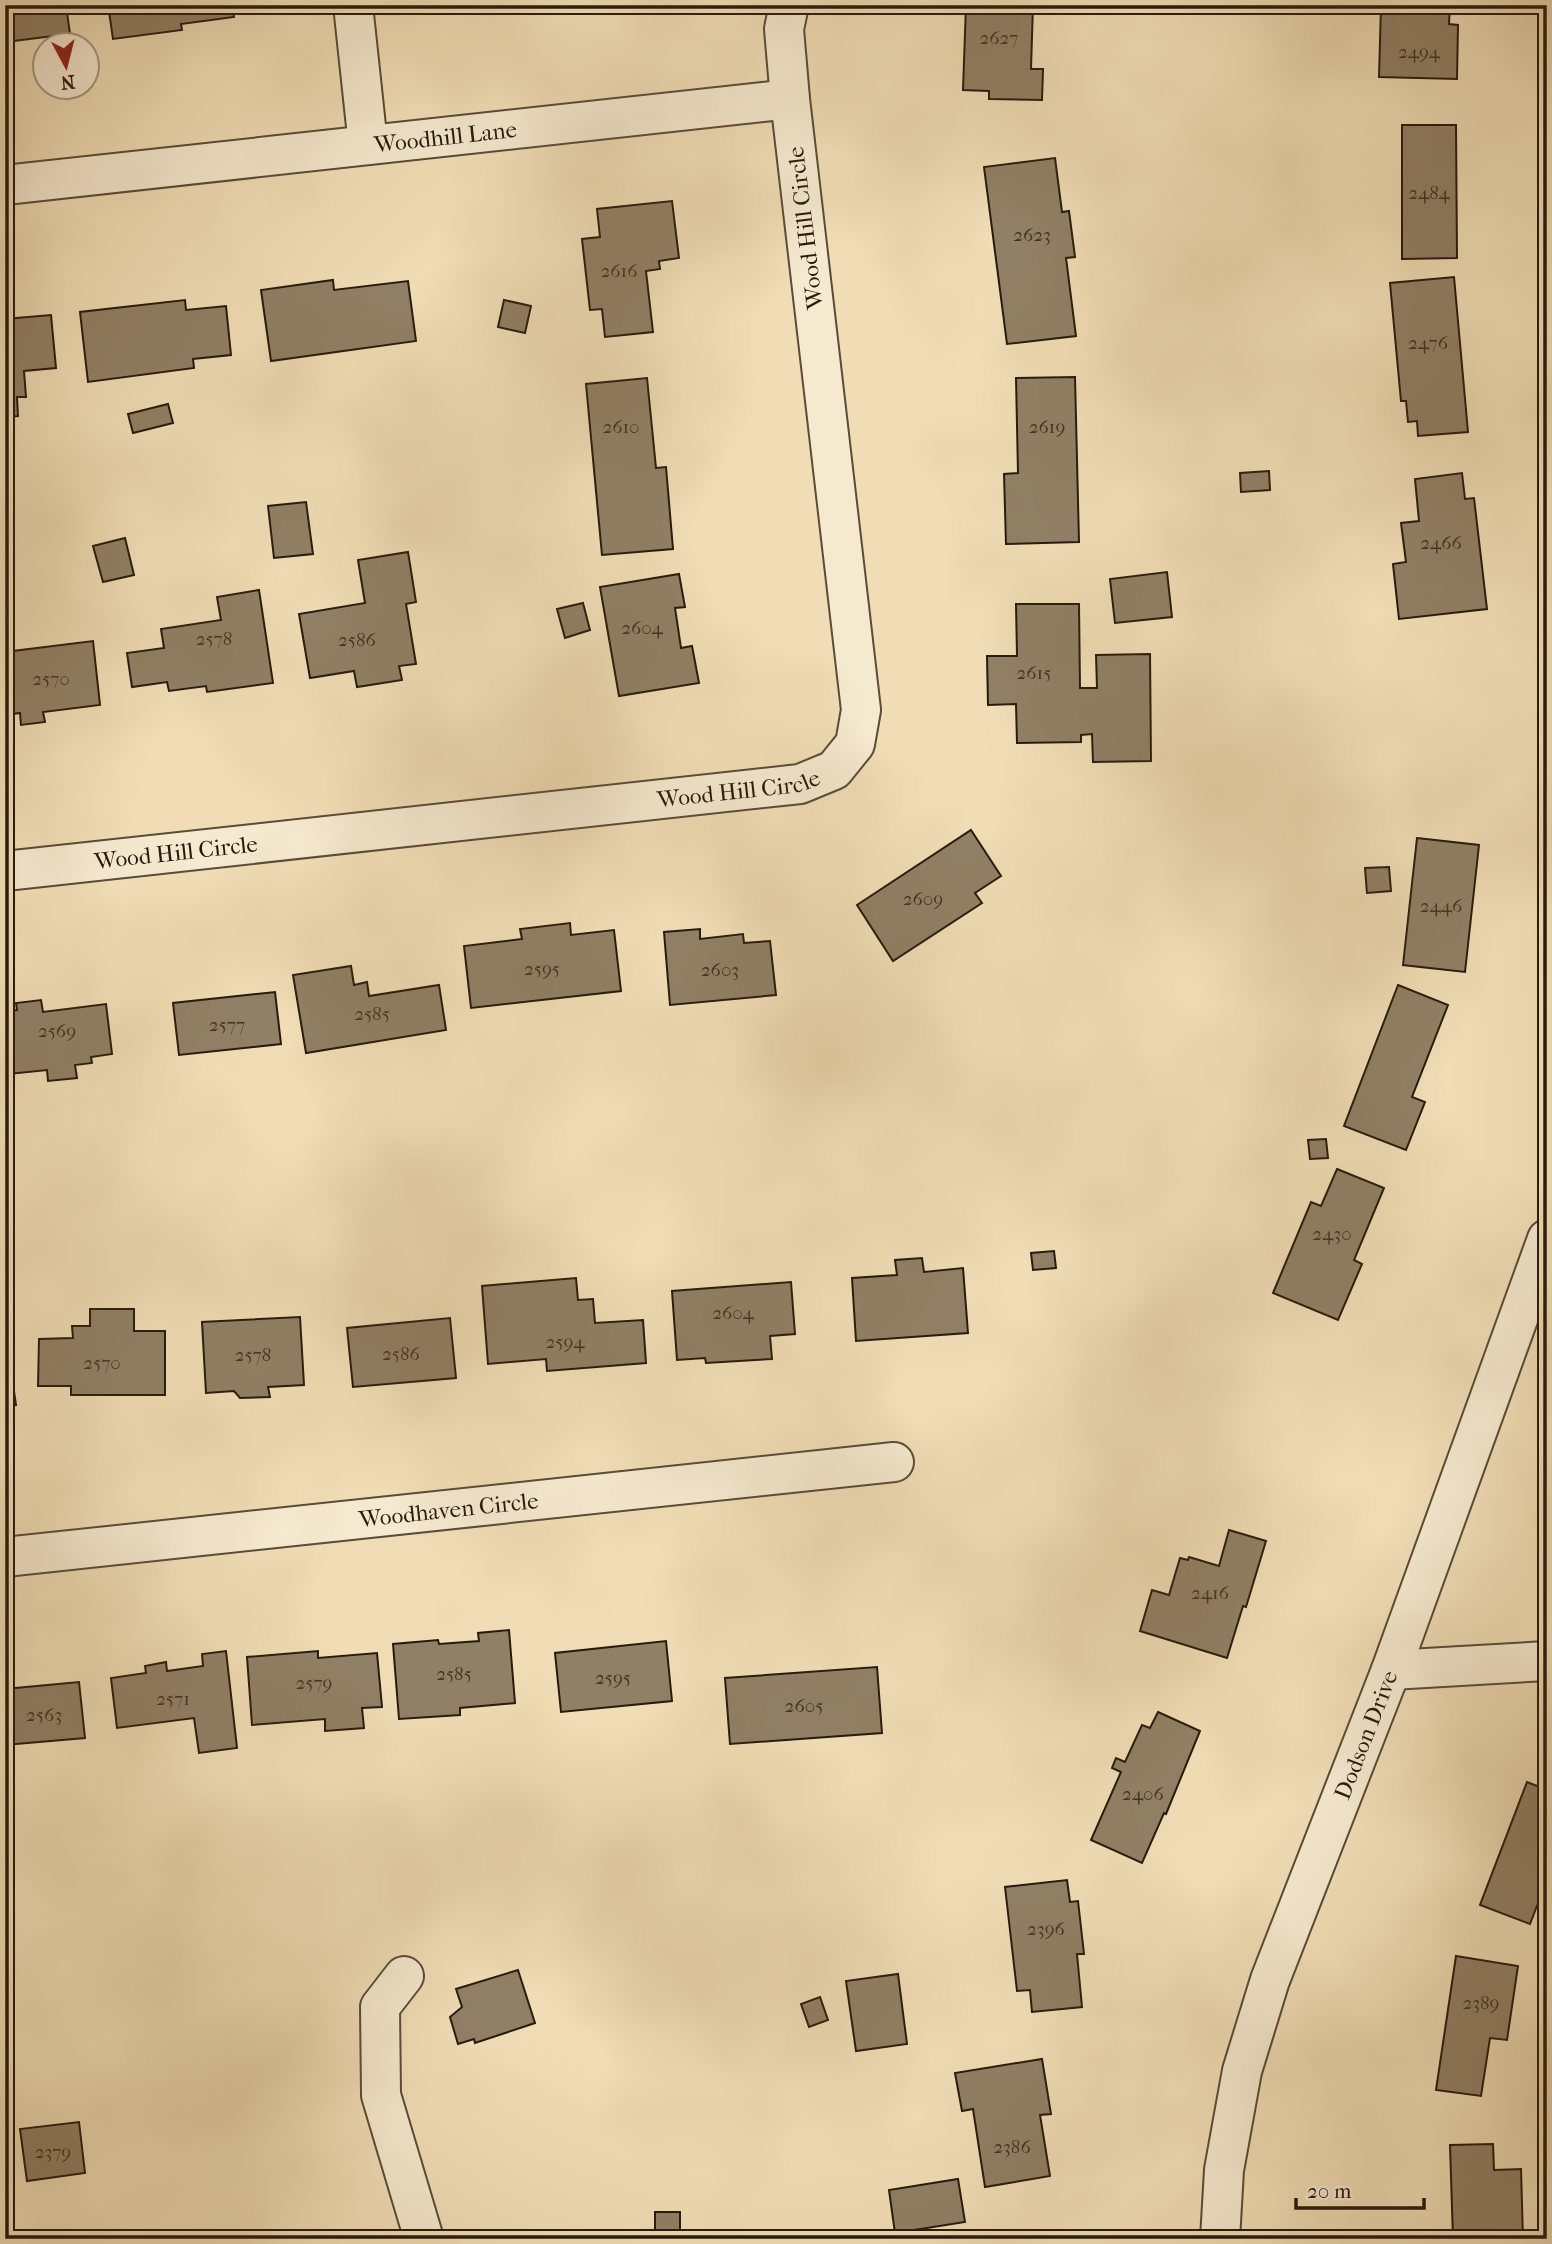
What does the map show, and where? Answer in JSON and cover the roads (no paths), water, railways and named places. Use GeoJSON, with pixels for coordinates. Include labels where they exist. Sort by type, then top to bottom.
{"type":"FeatureCollection","features":[{"type":"Feature","properties":{"kind":"street"},"geometry":{"type":"LineString","coordinates":[[353,5],[368,145]]}},
{"type":"Feature","properties":{"kind":"street"},"geometry":{"type":"LineString","coordinates":[[789,5],[784,29],[790,99]]}},
{"type":"Feature","properties":{"kind":"street","name":"Woodhill Lane"},"geometry":{"type":"LineString","coordinates":[[5,185],[790,99]]}},
{"type":"Feature","properties":{"kind":"street","name":"Wood Hill Circle"},"geometry":{"type":"LineString","coordinates":[[5,871],[800,784],[834,770],[855,744],[861,710],[790,99]]}},
{"type":"Feature","properties":{"kind":"street","name":"Dodson Drive"},"geometry":{"type":"LineString","coordinates":[[1220,2239],[1224,2170],[1242,2071],[1270,1980],[1391,1670],[1547,1239]]}},
{"type":"Feature","properties":{"kind":"street","name":"Woodhaven Circle"},"geometry":{"type":"LineString","coordinates":[[5,1557],[894,1462]]}},
{"type":"Feature","properties":{"kind":"street"},"geometry":{"type":"LineString","coordinates":[[1391,1670],[1547,1661]]}},
{"type":"Feature","properties":{"kind":"street"},"geometry":{"type":"LineString","coordinates":[[404,1976],[380,2007],[381,2095],[424,2239]]}}]}
